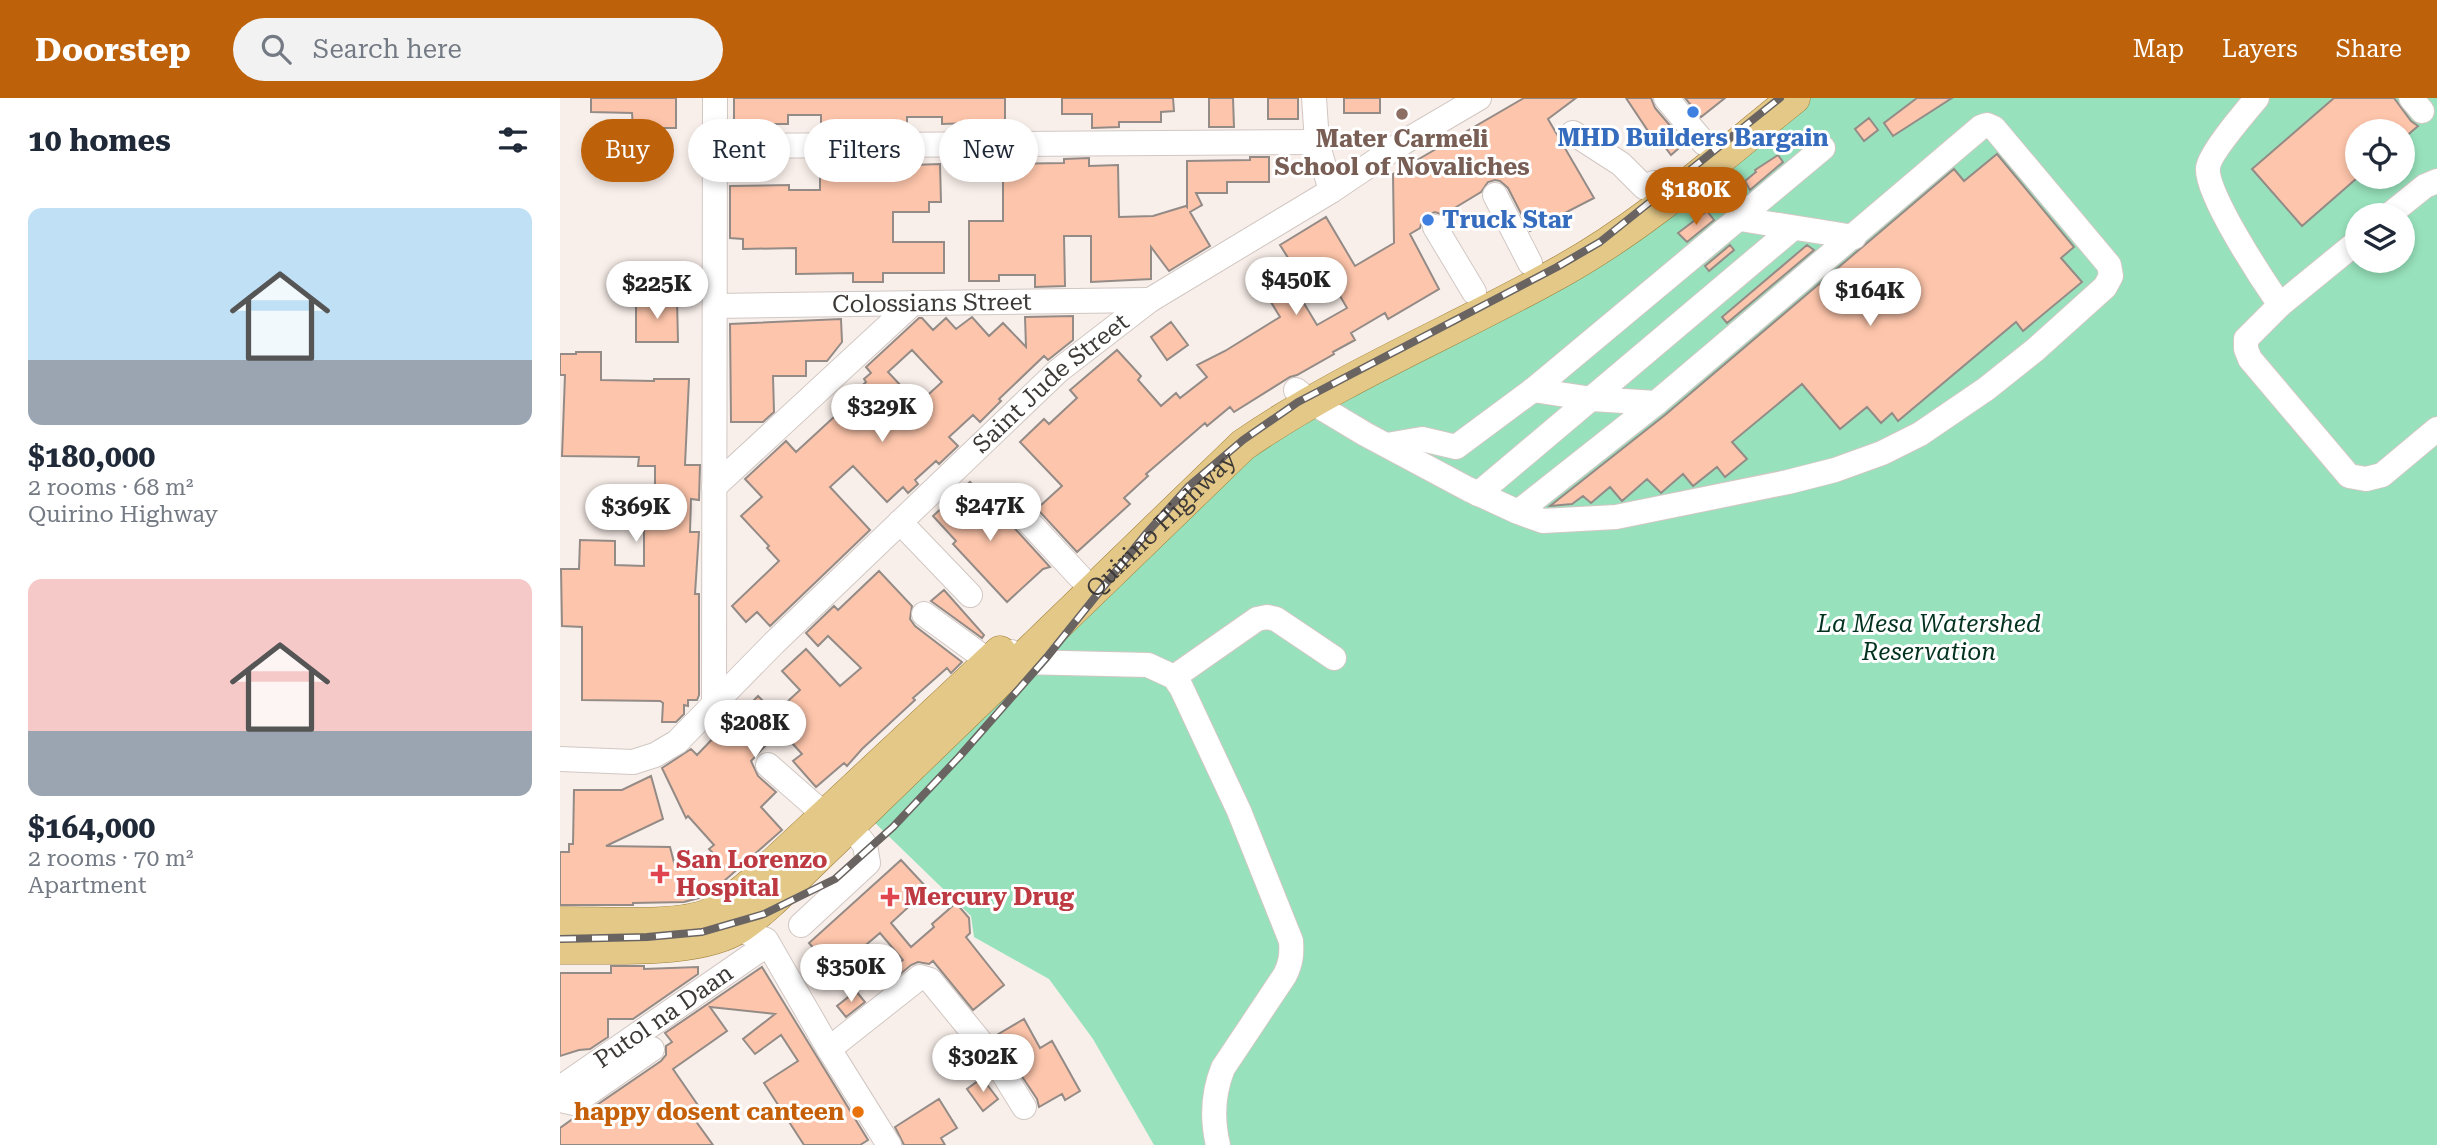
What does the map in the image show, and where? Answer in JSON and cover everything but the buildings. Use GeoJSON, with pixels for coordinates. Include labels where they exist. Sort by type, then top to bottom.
{"type":"FeatureCollection","features":[{"type":"Feature","properties":{"kind":"main road","name":"Quirino Highway"},"geometry":{"type":"LineString","coordinates":[[1005,657],[1243,445],[1366,349],[1591,228],[1654,183],[1761,98]]}},
{"type":"Feature","properties":{"kind":"main road","name":"Quirino Highway"},"geometry":{"type":"LineString","coordinates":[[750,929],[754,882],[838,820],[1005,657],[1080,577],[1232,433],[1561,272],[1646,217],[1794,98]]}},
{"type":"Feature","properties":{"kind":"main road","name":"Quirino Highway"},"geometry":{"type":"LineString","coordinates":[[560,948],[691,944],[750,929],[769,903],[810,864],[838,820]]}},
{"type":"Feature","properties":{"kind":"main road","name":"Quirino Highway"},"geometry":{"type":"LineString","coordinates":[[560,923],[684,922],[709,915],[750,929]]}},
{"type":"Feature","properties":{"kind":"street"},"geometry":{"type":"LineString","coordinates":[[715,98],[715,119]]}},
{"type":"Feature","properties":{"kind":"street"},"geometry":{"type":"LineString","coordinates":[[1314,98],[1317,142],[1331,191]]}},
{"type":"Feature","properties":{"kind":"street","name":"Saint Jude Street"},"geometry":{"type":"LineString","coordinates":[[560,759],[632,762],[655,755],[677,743],[715,702],[1058,370],[1150,300],[1479,98]]}},
{"type":"Feature","properties":{"kind":"street"},"geometry":{"type":"LineString","coordinates":[[1666,98],[1704,143]]}},
{"type":"Feature","properties":{"kind":"street"},"geometry":{"type":"LineString","coordinates":[[2257,98],[2213,155],[2207,168],[2210,183],[2225,216],[2280,305]]}},
{"type":"Feature","properties":{"kind":"street"},"geometry":{"type":"LineString","coordinates":[[1303,396],[1387,445],[1518,512],[1543,521],[1616,517],[1788,482],[1835,470],[1882,453],[1920,433],[1986,389],[2035,350],[2105,287],[2111,276],[2109,265],[1994,128],[1987,125],[1981,127],[1656,403],[1518,512]]}},
{"type":"Feature","properties":{"kind":"street"},"geometry":{"type":"LineString","coordinates":[[1573,133],[1621,164],[1644,187],[1654,183]]}},
{"type":"Feature","properties":{"kind":"street"},"geometry":{"type":"LineString","coordinates":[[790,146],[1317,142]]}},
{"type":"Feature","properties":{"kind":"street"},"geometry":{"type":"LineString","coordinates":[[1456,447],[1533,390],[1823,148]]}},
{"type":"Feature","properties":{"kind":"street"},"geometry":{"type":"LineString","coordinates":[[2404,203],[2425,186],[2437,181]]}},
{"type":"Feature","properties":{"kind":"street"},"geometry":{"type":"LineString","coordinates":[[715,182],[715,702]]}},
{"type":"Feature","properties":{"kind":"street"},"geometry":{"type":"LineString","coordinates":[[1494,195],[1530,263]]}},
{"type":"Feature","properties":{"kind":"street"},"geometry":{"type":"LineString","coordinates":[[1740,219],[1854,237]]}},
{"type":"Feature","properties":{"kind":"street"},"geometry":{"type":"LineString","coordinates":[[1435,227],[1475,292]]}},
{"type":"Feature","properties":{"kind":"street"},"geometry":{"type":"LineString","coordinates":[[1473,491],[1592,399],[1792,229]]}},
{"type":"Feature","properties":{"kind":"street"},"geometry":{"type":"LineString","coordinates":[[2345,252],[2280,305],[2246,340],[2250,359],[2349,476],[2366,479],[2382,475],[2437,429]]}},
{"type":"Feature","properties":{"kind":"street","name":"Colossians Street"},"geometry":{"type":"LineString","coordinates":[[715,306],[1150,300]]}},
{"type":"Feature","properties":{"kind":"street"},"geometry":{"type":"LineString","coordinates":[[715,487],[913,303]]}},
{"type":"Feature","properties":{"kind":"street"},"geometry":{"type":"LineString","coordinates":[[1533,390],[1592,399],[1656,403]]}},
{"type":"Feature","properties":{"kind":"street"},"geometry":{"type":"LineString","coordinates":[[1387,445],[1422,439],[1456,447],[1463,459],[1473,491]]}},
{"type":"Feature","properties":{"kind":"street"},"geometry":{"type":"LineString","coordinates":[[1015,507],[1080,577]]}},
{"type":"Feature","properties":{"kind":"street"},"geometry":{"type":"LineString","coordinates":[[901,522],[970,595]]}},
{"type":"Feature","properties":{"kind":"street"},"geometry":{"type":"LineString","coordinates":[[924,614],[1005,657],[1148,665],[1174,677],[1181,687],[1239,811],[1291,941],[1292,954],[1285,975],[1223,1068],[1217,1083],[1214,1130],[1219,1145]]}},
{"type":"Feature","properties":{"kind":"street"},"geometry":{"type":"LineString","coordinates":[[1174,677],[1257,619],[1267,617],[1276,619],[1334,658]]}},
{"type":"Feature","properties":{"kind":"street"},"geometry":{"type":"LineString","coordinates":[[768,765],[838,820],[865,845],[868,863],[801,925]]}},
{"type":"Feature","properties":{"kind":"street"},"geometry":{"type":"LineString","coordinates":[[810,864],[838,891]]}},
{"type":"Feature","properties":{"kind":"street"},"geometry":{"type":"LineString","coordinates":[[750,929],[829,1049],[887,1144]]}},
{"type":"Feature","properties":{"kind":"street","name":"Putol na Daan"},"geometry":{"type":"LineString","coordinates":[[560,1088],[750,929]]}},
{"type":"Feature","properties":{"kind":"street"},"geometry":{"type":"LineString","coordinates":[[829,1049],[919,977],[924,977],[930,980],[993,1057],[1024,1107]]}},
{"type":"Feature","properties":{"kind":"street"},"geometry":{"type":"LineString","coordinates":[[560,1094],[565,1101],[574,1102],[652,1049]]}},
{"type":"Feature","properties":{"kind":"green space","name":"La Mesa Watershed Reservation"},"geometry":{"type":"Polygon","coordinates":[[[1794,98],[2437,98],[2437,1145],[1154,1145],[1093,1039],[1049,979],[974,937],[971,916],[871,819],[1223,463],[1561,272],[1794,98]]]}},
{"type":"Feature","properties":{"kind":"railway"},"geometry":{"type":"LineString","coordinates":[[560,939],[647,937],[702,932],[764,914],[835,879],[893,827],[959,757],[1047,657],[1145,535],[1189,486],[1243,440],[1298,402],[1600,242],[1780,98]]}},
{"type":"Feature","properties":{"kind":"place","name":"MHD Builders Bargain"},"geometry":{"type":"Point","coordinates":[1693,112]}},
{"type":"Feature","properties":{"kind":"place","name":"Mater Carmeli School of Novaliches"},"geometry":{"type":"Point","coordinates":[1402,114]}},
{"type":"Feature","properties":{"kind":"place","name":"Truck Star"},"geometry":{"type":"Point","coordinates":[1428,220]}},
{"type":"Feature","properties":{"kind":"place","name":"San Lorenzo Hospital"},"geometry":{"type":"Point","coordinates":[660,874]}},
{"type":"Feature","properties":{"kind":"place","name":"Mercury Drug"},"geometry":{"type":"Point","coordinates":[890,897]}},
{"type":"Feature","properties":{"kind":"place","name":"happy dosent canteen"},"geometry":{"type":"Point","coordinates":[858,1112]}}]}
